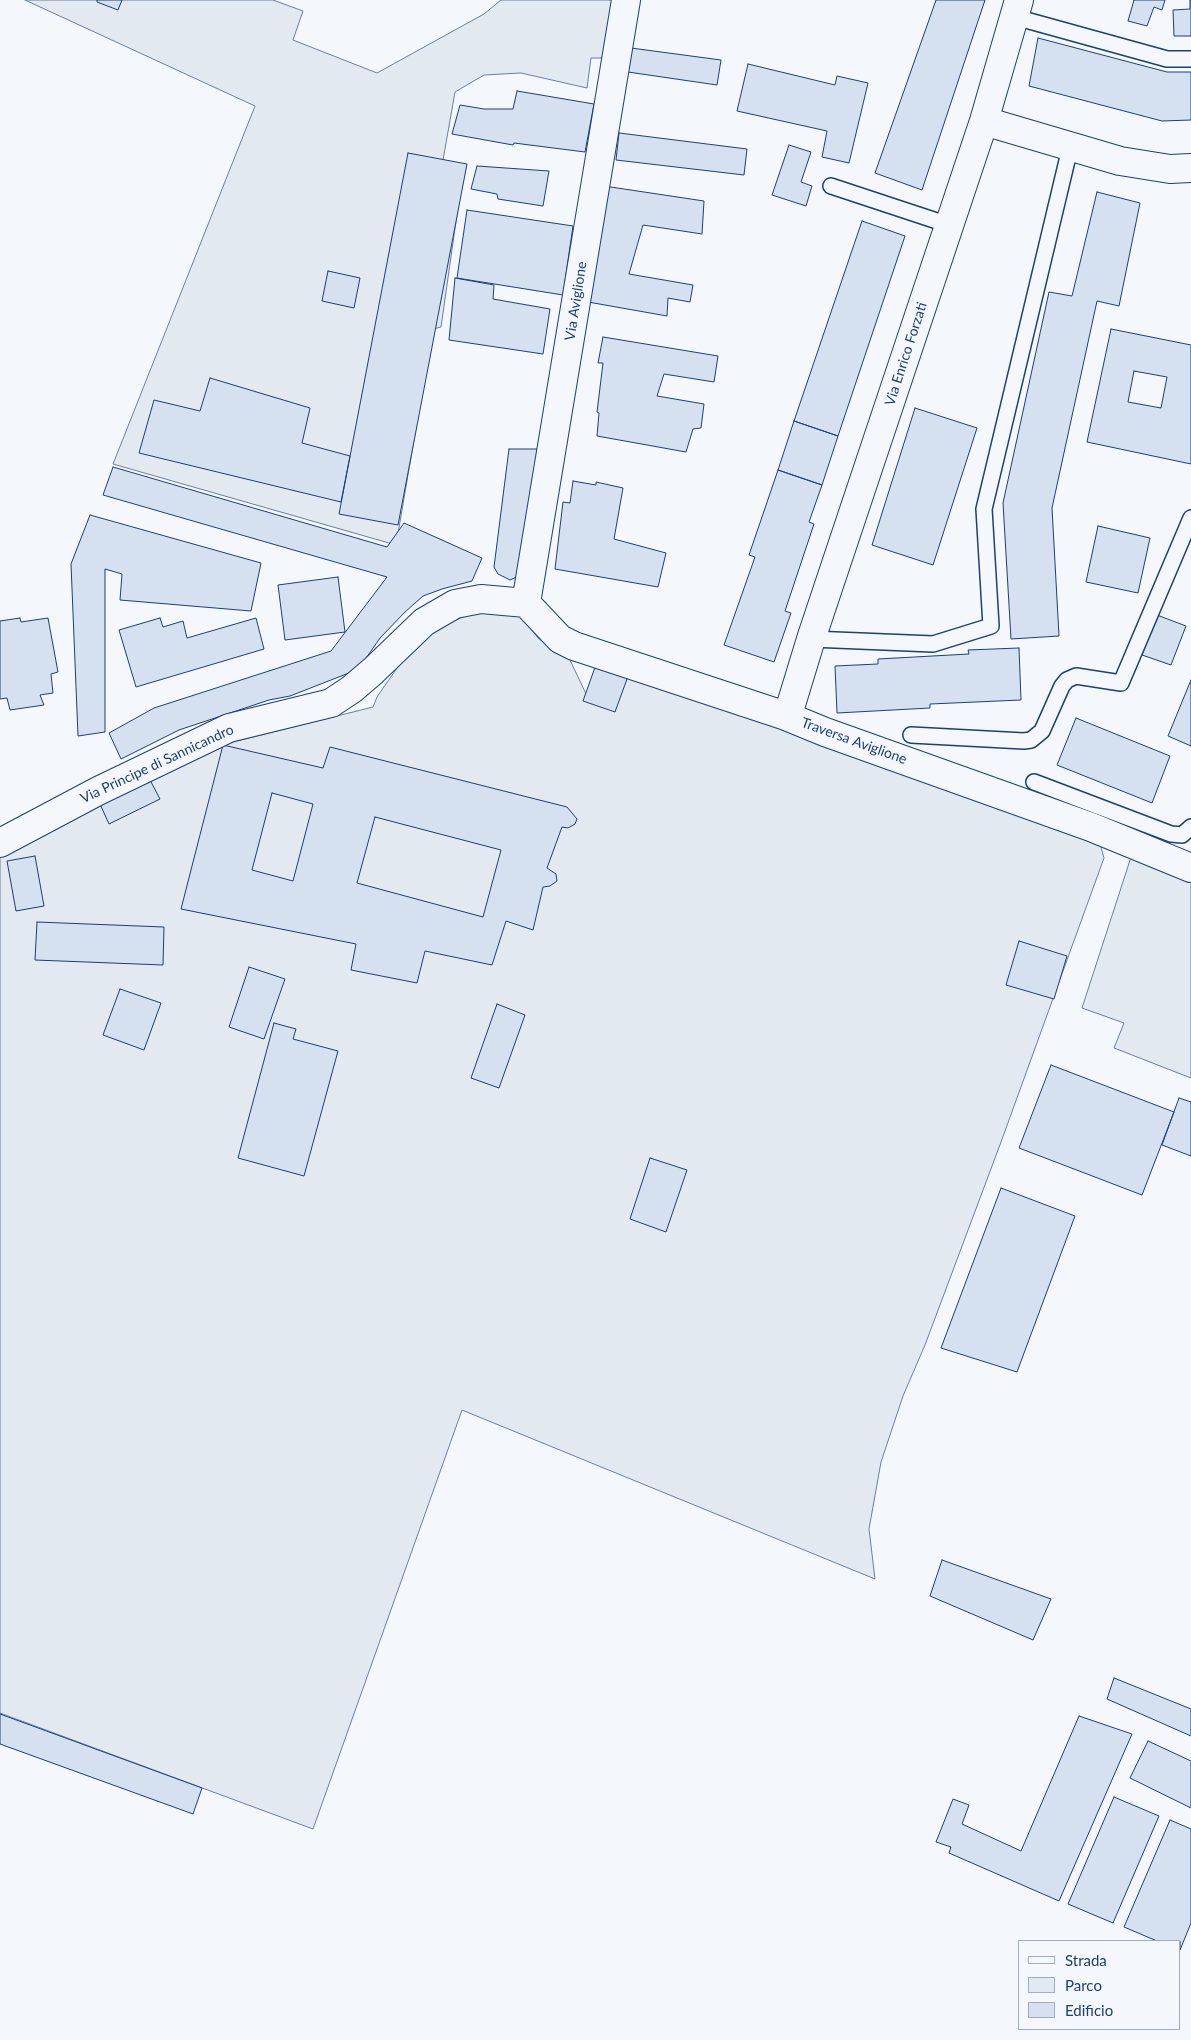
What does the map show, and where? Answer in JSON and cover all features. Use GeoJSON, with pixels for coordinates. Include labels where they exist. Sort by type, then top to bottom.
{"type":"FeatureCollection","features":[{"type":"Feature","properties":{"kind":"street","name":"Via Aviglione"},"geometry":{"type":"LineString","coordinates":[[526,603],[626,0]]}},
{"type":"Feature","properties":{"kind":"street","name":"Via Enrico Forzati"},"geometry":{"type":"LineString","coordinates":[[790,708],[811,639],[984,121],[1017,8]]}},
{"type":"Feature","properties":{"kind":"street"},"geometry":{"type":"LineString","coordinates":[[984,121],[1070,148],[1120,161],[1170,169],[1191,168]]}},
{"type":"Feature","properties":{"kind":"street","name":"Via Principe di Sannicandro"},"geometry":{"type":"LineString","coordinates":[[0,843],[98,791],[229,728],[332,702],[352,689],[373,671],[424,622],[455,604],[481,599],[526,603]]}},
{"type":"Feature","properties":{"kind":"street","name":"Traversa Aviglione"},"geometry":{"type":"LineString","coordinates":[[526,603],[560,639],[574,646],[786,716],[825,732],[1091,827],[1191,868]]}},
{"type":"Feature","properties":{"kind":"lane"},"geometry":{"type":"LineString","coordinates":[[1017,8],[1167,59],[1191,59]]}},
{"type":"Feature","properties":{"kind":"lane"},"geometry":{"type":"LineString","coordinates":[[811,639],[933,644],[991,626],[984,509],[1070,148]]}},
{"type":"Feature","properties":{"kind":"lane"},"geometry":{"type":"LineString","coordinates":[[830,186],[949,225]]}},
{"type":"Feature","properties":{"kind":"lane"},"geometry":{"type":"LineString","coordinates":[[910,735],[1024,742],[1031,740],[1042,731],[1062,686],[1067,680],[1076,676],[1121,683],[1191,518]]}},
{"type":"Feature","properties":{"kind":"lane"},"geometry":{"type":"LineString","coordinates":[[1034,782],[1171,834],[1182,835],[1191,827]]}},
{"type":"Feature","properties":{"kind":"green space"},"geometry":{"type":"Polygon","coordinates":[[[25,0],[273,0],[303,11],[293,40],[377,73],[484,14],[501,0],[614,0],[604,58],[591,58],[587,88],[521,73],[484,75],[455,92],[443,160],[464,165],[441,327],[433,329],[396,545],[113,464],[255,106],[25,0]]]}},
{"type":"Feature","properties":{"kind":"green space"},"geometry":{"type":"Polygon","coordinates":[[[500,610],[519,613],[538,638],[558,653],[569,658],[588,698],[604,659],[1099,840],[1104,858],[1001,1142],[925,1345],[903,1396],[881,1462],[869,1529],[875,1579],[462,1410],[313,1829],[0,1713],[0,855],[229,743],[373,707],[377,697],[397,668],[438,627],[473,613],[500,610]]]}},
{"type":"Feature","properties":{"kind":"green space"},"geometry":{"type":"Polygon","coordinates":[[[1132,854],[1191,879],[1191,1078],[1114,1048],[1124,1023],[1082,1008],[1132,854]]]}},
{"type":"Feature","properties":{"kind":"building"},"geometry":{"type":"Polygon","coordinates":[[[97,0],[122,0],[118,10],[97,2],[97,0]]]}},
{"type":"Feature","properties":{"kind":"building"},"geometry":{"type":"Polygon","coordinates":[[[936,0],[985,0],[922,190],[875,173],[936,0]]]}},
{"type":"Feature","properties":{"kind":"building"},"geometry":{"type":"Polygon","coordinates":[[[1134,0],[1165,0],[1162,10],[1154,7],[1147,26],[1128,21],[1134,0]]]}},
{"type":"Feature","properties":{"kind":"building"},"geometry":{"type":"Polygon","coordinates":[[[1190,0],[1191,36],[1174,36],[1173,10],[1190,9],[1190,0]]]}},
{"type":"Feature","properties":{"kind":"building"},"geometry":{"type":"Polygon","coordinates":[[[1038,38],[1167,72],[1191,72],[1191,120],[1162,121],[1029,86],[1038,38]]]}},
{"type":"Feature","properties":{"kind":"building"},"geometry":{"type":"Polygon","coordinates":[[[631,48],[721,60],[717,85],[628,72],[631,48]]]}},
{"type":"Feature","properties":{"kind":"building"},"geometry":{"type":"Polygon","coordinates":[[[748,64],[835,85],[837,76],[868,83],[849,163],[822,157],[827,131],[737,111],[748,64]]]}},
{"type":"Feature","properties":{"kind":"building"},"geometry":{"type":"Polygon","coordinates":[[[517,91],[594,104],[585,152],[514,143],[513,145],[452,134],[460,105],[484,109],[513,109],[517,91]]]}},
{"type":"Feature","properties":{"kind":"building"},"geometry":{"type":"Polygon","coordinates":[[[619,133],[747,149],[744,175],[616,160],[619,133]]]}},
{"type":"Feature","properties":{"kind":"building"},"geometry":{"type":"Polygon","coordinates":[[[789,145],[811,152],[801,182],[812,186],[806,206],[772,195],[789,145]]]}},
{"type":"Feature","properties":{"kind":"building"},"geometry":{"type":"Polygon","coordinates":[[[408,153],[467,164],[398,525],[339,514],[408,153]]]}},
{"type":"Feature","properties":{"kind":"building"},"geometry":{"type":"Polygon","coordinates":[[[477,166],[549,171],[543,206],[498,199],[497,194],[471,189],[477,166]]]}},
{"type":"Feature","properties":{"kind":"building"},"geometry":{"type":"Polygon","coordinates":[[[604,186],[704,201],[702,234],[643,225],[629,274],[693,285],[690,302],[668,298],[667,316],[588,302],[604,186]]]}},
{"type":"Feature","properties":{"kind":"building"},"geometry":{"type":"Polygon","coordinates":[[[1097,192],[1140,203],[1119,306],[1097,301],[1052,508],[1059,636],[1011,639],[1003,503],[1049,292],[1072,296],[1097,192]]]}},
{"type":"Feature","properties":{"kind":"building"},"geometry":{"type":"Polygon","coordinates":[[[467,210],[573,226],[563,295],[457,278],[467,210]]]}},
{"type":"Feature","properties":{"kind":"building"},"geometry":{"type":"Polygon","coordinates":[[[862,221],[905,236],[838,436],[794,421],[862,221]]]}},
{"type":"Feature","properties":{"kind":"building"},"geometry":{"type":"Polygon","coordinates":[[[328,271],[360,278],[354,308],[322,301],[328,271]]]}},
{"type":"Feature","properties":{"kind":"building"},"geometry":{"type":"Polygon","coordinates":[[[455,278],[494,285],[493,299],[550,309],[543,354],[449,340],[455,278]]]}},
{"type":"Feature","properties":{"kind":"building"},"geometry":{"type":"Polygon","coordinates":[[[1111,329],[1191,345],[1191,464],[1087,442],[1111,329]],[[1134,371],[1128,402],[1161,408],[1167,377],[1134,371]]]}},
{"type":"Feature","properties":{"kind":"building"},"geometry":{"type":"Polygon","coordinates":[[[603,337],[718,356],[714,382],[664,374],[657,396],[704,404],[701,428],[693,429],[686,452],[597,436],[599,413],[597,412],[603,363],[598,363],[603,337]]]}},
{"type":"Feature","properties":{"kind":"building"},"geometry":{"type":"Polygon","coordinates":[[[210,378],[310,408],[302,443],[350,456],[341,502],[139,453],[154,400],[200,411],[210,378]]]}},
{"type":"Feature","properties":{"kind":"building"},"geometry":{"type":"Polygon","coordinates":[[[915,408],[977,428],[933,565],[872,545],[915,408]]]}},
{"type":"Feature","properties":{"kind":"building"},"geometry":{"type":"Polygon","coordinates":[[[794,421],[838,436],[822,485],[778,470],[794,421]]]}},
{"type":"Feature","properties":{"kind":"building"},"geometry":{"type":"Polygon","coordinates":[[[509,449],[540,449],[521,575],[510,580],[498,574],[494,567],[509,449]]]}},
{"type":"Feature","properties":{"kind":"building"},"geometry":{"type":"Polygon","coordinates":[[[113,467],[387,547],[404,523],[482,558],[472,581],[423,596],[380,638],[362,664],[354,671],[290,696],[269,700],[179,730],[121,759],[109,733],[154,708],[331,651],[387,577],[103,495],[113,467]]]}},
{"type":"Feature","properties":{"kind":"building"},"geometry":{"type":"Polygon","coordinates":[[[778,470],[822,485],[809,522],[814,524],[785,611],[791,613],[774,662],[724,645],[755,557],[749,555],[778,470]]]}},
{"type":"Feature","properties":{"kind":"building"},"geometry":{"type":"Polygon","coordinates":[[[573,481],[596,485],[596,482],[623,488],[614,539],[666,553],[658,587],[555,569],[563,502],[570,503],[573,481]]]}},
{"type":"Feature","properties":{"kind":"building"},"geometry":{"type":"Polygon","coordinates":[[[90,515],[261,563],[251,611],[120,600],[122,574],[105,569],[105,732],[78,736],[71,564],[90,515]]]}},
{"type":"Feature","properties":{"kind":"building"},"geometry":{"type":"Polygon","coordinates":[[[1098,526],[1150,538],[1138,593],[1086,582],[1098,526]]]}},
{"type":"Feature","properties":{"kind":"building"},"geometry":{"type":"Polygon","coordinates":[[[338,577],[345,632],[285,640],[278,585],[338,577]]]}},
{"type":"Feature","properties":{"kind":"building"},"geometry":{"type":"Polygon","coordinates":[[[1157,615],[1186,626],[1171,665],[1142,655],[1157,615]]]}},
{"type":"Feature","properties":{"kind":"building"},"geometry":{"type":"Polygon","coordinates":[[[20,618],[21,622],[48,618],[58,672],[51,674],[53,693],[40,695],[44,705],[10,710],[7,698],[0,699],[0,621],[20,618]]]}},
{"type":"Feature","properties":{"kind":"building"},"geometry":{"type":"Polygon","coordinates":[[[160,618],[163,627],[183,621],[187,638],[256,618],[264,649],[136,687],[119,630],[160,618]]]}},
{"type":"Feature","properties":{"kind":"building"},"geometry":{"type":"Polygon","coordinates":[[[1019,648],[1021,700],[930,704],[930,708],[837,713],[835,666],[878,664],[878,659],[969,654],[968,650],[1019,648]]]}},
{"type":"Feature","properties":{"kind":"building"},"geometry":{"type":"Polygon","coordinates":[[[599,656],[631,668],[615,712],[583,701],[599,656]]]}},
{"type":"Feature","properties":{"kind":"building"},"geometry":{"type":"Polygon","coordinates":[[[1191,680],[1191,746],[1168,736],[1191,680]]]}},
{"type":"Feature","properties":{"kind":"building"},"geometry":{"type":"Polygon","coordinates":[[[1076,718],[1170,756],[1152,803],[1057,765],[1076,718]]]}},
{"type":"Feature","properties":{"kind":"building"},"geometry":{"type":"Polygon","coordinates":[[[223,745],[323,768],[330,747],[567,807],[577,819],[575,824],[568,828],[562,827],[547,868],[556,874],[557,881],[550,886],[543,887],[533,930],[506,921],[492,965],[425,951],[417,983],[351,970],[356,944],[181,909],[223,745]],[[272,793],[252,870],[293,881],[313,804],[272,793]],[[375,817],[357,883],[483,917],[501,850],[375,817]]]}},
{"type":"Feature","properties":{"kind":"building"},"geometry":{"type":"Polygon","coordinates":[[[150,780],[160,799],[109,824],[100,804],[150,780]]]}},
{"type":"Feature","properties":{"kind":"building"},"geometry":{"type":"Polygon","coordinates":[[[35,856],[44,906],[16,911],[7,861],[35,856]]]}},
{"type":"Feature","properties":{"kind":"building"},"geometry":{"type":"Polygon","coordinates":[[[37,922],[164,927],[163,965],[35,960],[37,922]]]}},
{"type":"Feature","properties":{"kind":"building"},"geometry":{"type":"Polygon","coordinates":[[[1019,941],[1067,956],[1054,999],[1006,985],[1019,941]]]}},
{"type":"Feature","properties":{"kind":"building"},"geometry":{"type":"Polygon","coordinates":[[[249,967],[285,979],[264,1039],[229,1027],[249,967]]]}},
{"type":"Feature","properties":{"kind":"building"},"geometry":{"type":"Polygon","coordinates":[[[120,989],[161,1003],[144,1050],[103,1035],[120,989]]]}},
{"type":"Feature","properties":{"kind":"building"},"geometry":{"type":"Polygon","coordinates":[[[497,1004],[525,1015],[499,1088],[471,1078],[497,1004]]]}},
{"type":"Feature","properties":{"kind":"building"},"geometry":{"type":"Polygon","coordinates":[[[274,1023],[296,1029],[293,1039],[338,1051],[304,1176],[238,1158],[274,1023]]]}},
{"type":"Feature","properties":{"kind":"building"},"geometry":{"type":"Polygon","coordinates":[[[1051,1065],[1174,1112],[1142,1195],[1019,1148],[1051,1065]]]}},
{"type":"Feature","properties":{"kind":"building"},"geometry":{"type":"Polygon","coordinates":[[[1179,1098],[1191,1102],[1191,1156],[1162,1145],[1179,1098]]]}},
{"type":"Feature","properties":{"kind":"building"},"geometry":{"type":"Polygon","coordinates":[[[650,1158],[687,1170],[666,1232],[630,1219],[650,1158]]]}},
{"type":"Feature","properties":{"kind":"building"},"geometry":{"type":"Polygon","coordinates":[[[1001,1188],[1075,1216],[1017,1372],[941,1348],[1001,1188]]]}},
{"type":"Feature","properties":{"kind":"building"},"geometry":{"type":"Polygon","coordinates":[[[942,1560],[1051,1599],[1033,1640],[930,1596],[942,1560]]]}},
{"type":"Feature","properties":{"kind":"building"},"geometry":{"type":"Polygon","coordinates":[[[1114,1678],[1191,1709],[1191,1736],[1107,1699],[1114,1678]]]}},
{"type":"Feature","properties":{"kind":"building"},"geometry":{"type":"Polygon","coordinates":[[[0,1714],[202,1788],[193,1814],[0,1744],[0,1714]]]}},
{"type":"Feature","properties":{"kind":"building"},"geometry":{"type":"Polygon","coordinates":[[[1079,1716],[1132,1734],[1059,1901],[949,1853],[951,1847],[936,1842],[953,1799],[969,1805],[962,1824],[1021,1851],[1079,1716]]]}},
{"type":"Feature","properties":{"kind":"building"},"geometry":{"type":"Polygon","coordinates":[[[1148,1741],[1191,1761],[1191,1808],[1130,1778],[1148,1741]]]}},
{"type":"Feature","properties":{"kind":"building"},"geometry":{"type":"Polygon","coordinates":[[[1114,1797],[1159,1816],[1113,1923],[1068,1904],[1114,1797]]]}},
{"type":"Feature","properties":{"kind":"building"},"geometry":{"type":"Polygon","coordinates":[[[1170,1820],[1191,1829],[1191,1923],[1181,1948],[1181,1940],[1155,1940],[1124,1927],[1170,1820]]]}}]}
